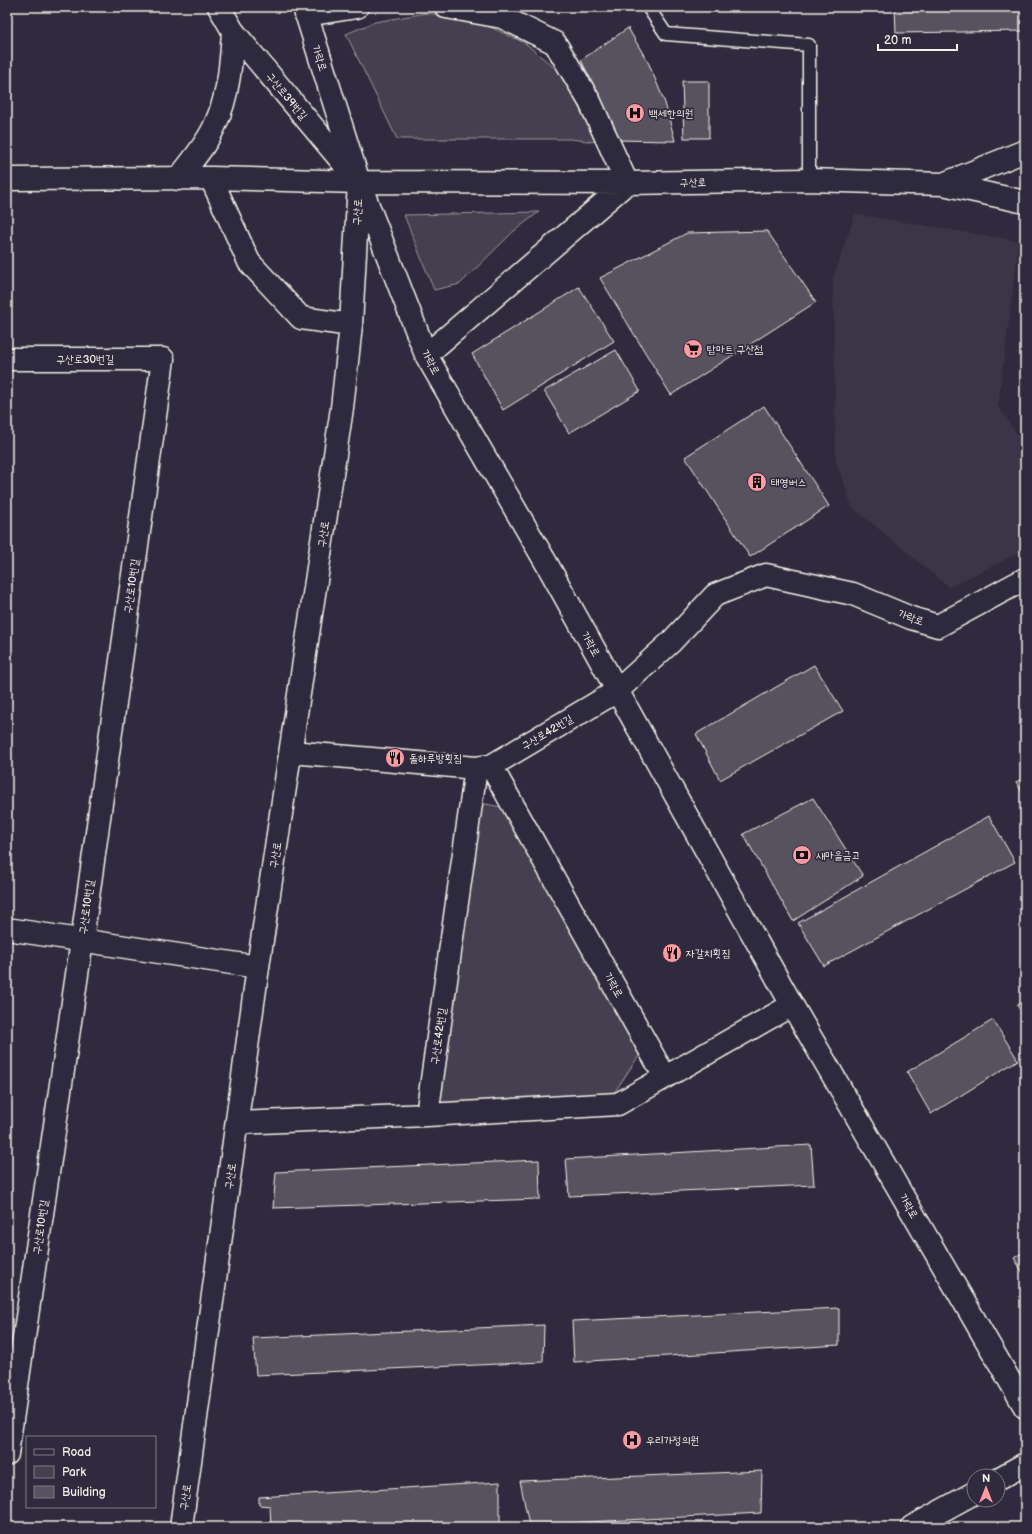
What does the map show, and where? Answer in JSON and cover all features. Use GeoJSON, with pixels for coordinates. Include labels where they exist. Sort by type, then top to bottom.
{"type":"FeatureCollection","features":[{"type":"Feature","properties":{"kind":"street","name":"구산로39번길"},"geometry":{"type":"LineString","coordinates":[[219,7],[233,31],[358,182]]}},
{"type":"Feature","properties":{"kind":"street"},"geometry":{"type":"LineString","coordinates":[[305,11],[357,7]]}},
{"type":"Feature","properties":{"kind":"street"},"geometry":{"type":"LineString","coordinates":[[426,355],[627,184],[590,102],[555,43],[502,16],[446,7]]}},
{"type":"Feature","properties":{"kind":"street","name":"가락로"},"geometry":{"type":"LineString","coordinates":[[305,11],[358,182],[426,355],[548,566],[792,1005],[1025,1407]]}},
{"type":"Feature","properties":{"kind":"street"},"geometry":{"type":"LineString","coordinates":[[178,179],[215,126],[223,105],[230,70],[233,31]]}},
{"type":"Feature","properties":{"kind":"street"},"geometry":{"type":"LineString","coordinates":[[943,184],[1025,151]]}},
{"type":"Feature","properties":{"kind":"street"},"geometry":{"type":"LineString","coordinates":[[211,178],[250,262],[301,318],[351,325]]}},
{"type":"Feature","properties":{"kind":"street","name":"구산로"},"geometry":{"type":"LineString","coordinates":[[7,179],[211,178],[358,182],[627,184],[809,180],[943,184],[1025,202]]}},
{"type":"Feature","properties":{"kind":"street","name":"구산로"},"geometry":{"type":"LineString","coordinates":[[181,1527],[258,967],[342,408],[351,325],[358,182]]}},
{"type":"Feature","properties":{"kind":"street","name":"구산로30번길"},"geometry":{"type":"LineString","coordinates":[[7,359],[163,359]]}},
{"type":"Feature","properties":{"kind":"street","name":"구산로10번길"},"geometry":{"type":"LineString","coordinates":[[7,1454],[82,940],[163,359]]}},
{"type":"Feature","properties":{"kind":"street","name":"가락로"},"geometry":{"type":"LineString","coordinates":[[617,691],[671,642],[715,595],[766,575],[853,594],[911,618],[938,626],[1025,580]]}},
{"type":"Feature","properties":{"kind":"street","name":"구산로42번길"},"geometry":{"type":"LineString","coordinates":[[427,1115],[483,767],[617,691]]}},
{"type":"Feature","properties":{"kind":"street"},"geometry":{"type":"LineString","coordinates":[[291,752],[483,767]]}},
{"type":"Feature","properties":{"kind":"street","name":"가락로"},"geometry":{"type":"LineString","coordinates":[[483,767],[665,1076]]}},
{"type":"Feature","properties":{"kind":"street"},"geometry":{"type":"LineString","coordinates":[[7,929],[258,967]]}},
{"type":"Feature","properties":{"kind":"street"},"geometry":{"type":"LineString","coordinates":[[237,1123],[427,1115],[618,1104],[792,1005]]}},
{"type":"Feature","properties":{"kind":"street"},"geometry":{"type":"LineString","coordinates":[[1006,1475],[1025,1464]]}},
{"type":"Feature","properties":{"kind":"street"},"geometry":{"type":"LineString","coordinates":[[912,1527],[966,1497]]}},
{"type":"Feature","properties":{"kind":"lane"},"geometry":{"type":"LineString","coordinates":[[648,7],[666,34],[809,45],[809,180]]}},
{"type":"Feature","properties":{"kind":"shaded area"},"geometry":{"type":"Polygon","coordinates":[[[855,214],[1019,241],[998,406],[1025,446],[1025,550],[949,587],[852,507],[836,461],[833,279],[855,214]]]}},
{"type":"Feature","properties":{"kind":"green space"},"geometry":{"type":"Polygon","coordinates":[[[426,13],[475,20],[525,43],[563,75],[596,142],[570,139],[397,139],[346,34],[375,22],[426,13]]]}},
{"type":"Feature","properties":{"kind":"green space"},"geometry":{"type":"Polygon","coordinates":[[[539,212],[514,231],[460,284],[434,290],[404,215],[539,212]]]}},
{"type":"Feature","properties":{"kind":"green space"},"geometry":{"type":"Polygon","coordinates":[[[476,802],[506,808],[642,1051],[612,1096],[438,1105],[476,802]]]}},
{"type":"Feature","properties":{"kind":"building"},"geometry":{"type":"Polygon","coordinates":[[[895,7],[1025,7],[1025,31],[896,33],[895,7]]]}},
{"type":"Feature","properties":{"kind":"building"},"geometry":{"type":"Polygon","coordinates":[[[628,28],[649,64],[665,103],[675,141],[614,140],[604,106],[581,60],[628,28]]]}},
{"type":"Feature","properties":{"kind":"building"},"geometry":{"type":"Polygon","coordinates":[[[682,81],[709,81],[709,138],[684,138],[682,81]]]}},
{"type":"Feature","properties":{"kind":"building","name":"탑마트 구산점"},"geometry":{"type":"Polygon","coordinates":[[[767,231],[816,302],[671,395],[600,278],[687,233],[767,231]]]}},
{"type":"Feature","properties":{"kind":"building"},"geometry":{"type":"Polygon","coordinates":[[[579,287],[614,341],[503,410],[472,354],[579,287]]]}},
{"type":"Feature","properties":{"kind":"building"},"geometry":{"type":"Polygon","coordinates":[[[616,350],[640,391],[569,433],[544,391],[616,350]]]}},
{"type":"Feature","properties":{"kind":"building","name":"태영버스"},"geometry":{"type":"Polygon","coordinates":[[[764,406],[829,506],[750,557],[685,457],[764,406]]]}},
{"type":"Feature","properties":{"kind":"building"},"geometry":{"type":"Polygon","coordinates":[[[814,665],[843,711],[720,780],[696,734],[814,665]]]}},
{"type":"Feature","properties":{"kind":"building"},"geometry":{"type":"Polygon","coordinates":[[[1025,777],[1025,797],[1016,782],[1025,777]]]}},
{"type":"Feature","properties":{"kind":"building","name":"새마을금고"},"geometry":{"type":"Polygon","coordinates":[[[813,798],[863,876],[793,921],[743,834],[813,798]]]}},
{"type":"Feature","properties":{"kind":"building"},"geometry":{"type":"Polygon","coordinates":[[[989,816],[1015,862],[824,966],[798,923],[989,816]]]}},
{"type":"Feature","properties":{"kind":"building"},"geometry":{"type":"Polygon","coordinates":[[[1025,1001],[1025,1018],[1017,1005],[1025,1001]]]}},
{"type":"Feature","properties":{"kind":"building"},"geometry":{"type":"Polygon","coordinates":[[[993,1020],[1018,1060],[931,1114],[907,1072],[993,1020]]]}},
{"type":"Feature","properties":{"kind":"building"},"geometry":{"type":"Polygon","coordinates":[[[811,1145],[814,1185],[569,1196],[566,1159],[811,1145]]]}},
{"type":"Feature","properties":{"kind":"building"},"geometry":{"type":"Polygon","coordinates":[[[539,1160],[540,1199],[273,1208],[276,1172],[539,1160]]]}},
{"type":"Feature","properties":{"kind":"building"},"geometry":{"type":"Polygon","coordinates":[[[1025,1251],[1025,1276],[1014,1258],[1025,1251]]]}},
{"type":"Feature","properties":{"kind":"building"},"geometry":{"type":"Polygon","coordinates":[[[839,1308],[839,1345],[574,1362],[572,1321],[839,1308]]]}},
{"type":"Feature","properties":{"kind":"building"},"geometry":{"type":"Polygon","coordinates":[[[544,1325],[543,1362],[256,1375],[253,1338],[544,1325]]]}},
{"type":"Feature","properties":{"kind":"building"},"geometry":{"type":"Polygon","coordinates":[[[762,1471],[761,1513],[529,1525],[520,1481],[762,1471]]]}},
{"type":"Feature","properties":{"kind":"building"},"geometry":{"type":"Polygon","coordinates":[[[500,1482],[500,1527],[271,1527],[270,1506],[259,1505],[259,1497],[500,1482]]]}},
{"type":"Feature","properties":{"kind":"place","name":"백세한의원"},"geometry":{"type":"Point","coordinates":[635,113]}},
{"type":"Feature","properties":{"kind":"place","name":"탑마트 구산점"},"geometry":{"type":"Point","coordinates":[693,349]}},
{"type":"Feature","properties":{"kind":"place","name":"태영버스"},"geometry":{"type":"Point","coordinates":[757,482]}},
{"type":"Feature","properties":{"kind":"place","name":"돌하루방횟집"},"geometry":{"type":"Point","coordinates":[395,758]}},
{"type":"Feature","properties":{"kind":"place","name":"새마을금고"},"geometry":{"type":"Point","coordinates":[802,855]}},
{"type":"Feature","properties":{"kind":"place","name":"자갈치횟집"},"geometry":{"type":"Point","coordinates":[672,953]}},
{"type":"Feature","properties":{"kind":"place","name":"우리가정의원"},"geometry":{"type":"Point","coordinates":[632,1440]}}]}
